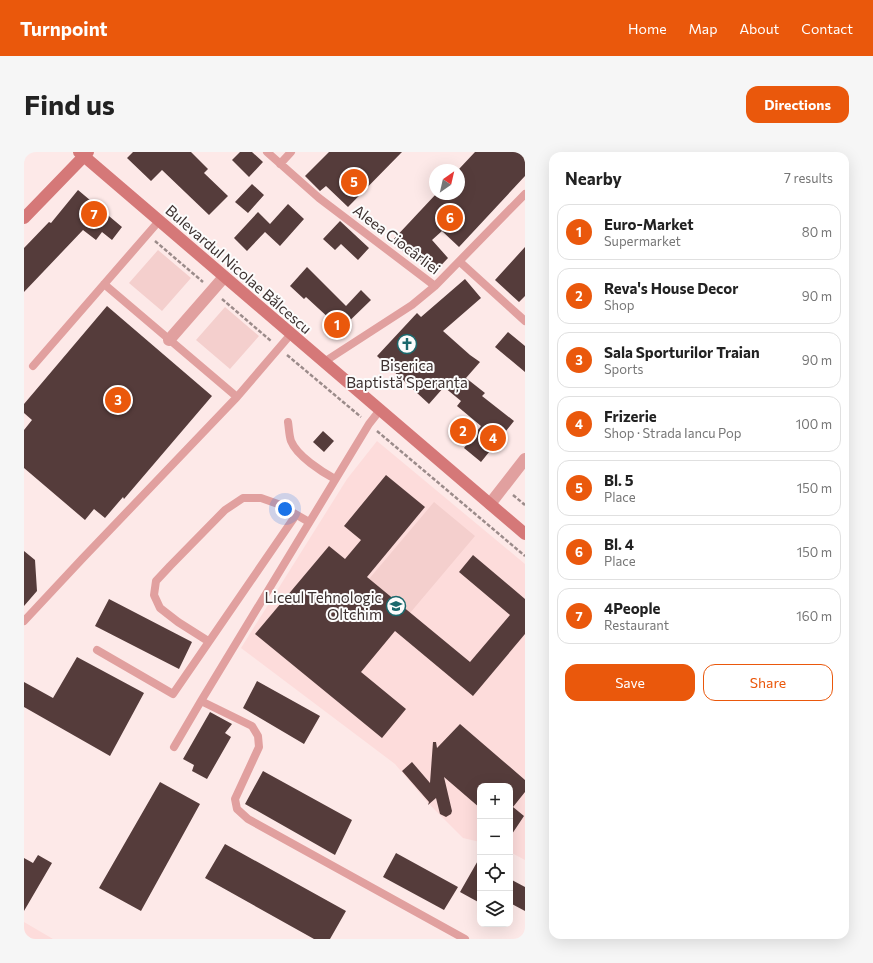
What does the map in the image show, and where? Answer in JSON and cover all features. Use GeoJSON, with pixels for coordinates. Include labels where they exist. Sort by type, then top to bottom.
{"type":"FeatureCollection","features":[{"type":"Feature","properties":{"kind":"main road"},"geometry":{"type":"LineString","coordinates":[[24,218],[84,153]]}},
{"type":"Feature","properties":{"kind":"main road","name":"Bulevardul Nicolae Bălcescu"},"geometry":{"type":"LineString","coordinates":[[84,153],[159,221],[525,534]]}},
{"type":"Feature","properties":{"kind":"street"},"geometry":{"type":"LineString","coordinates":[[169,340],[224,277]]}},
{"type":"Feature","properties":{"kind":"street"},"geometry":{"type":"LineString","coordinates":[[490,504],[525,459]]}},
{"type":"Feature","properties":{"kind":"lane","name":"Aleea Ciocârliei"},"geometry":{"type":"LineString","coordinates":[[267,152],[319,198],[435,286],[525,194]]}},
{"type":"Feature","properties":{"kind":"lane"},"geometry":{"type":"LineString","coordinates":[[280,164],[291,152]]}},
{"type":"Feature","properties":{"kind":"lane"},"geometry":{"type":"LineString","coordinates":[[33,366],[159,221]]}},
{"type":"Feature","properties":{"kind":"lane"},"geometry":{"type":"LineString","coordinates":[[460,262],[525,321]]}},
{"type":"Feature","properties":{"kind":"lane"},"geometry":{"type":"LineString","coordinates":[[104,284],[236,397]]}},
{"type":"Feature","properties":{"kind":"lane"},"geometry":{"type":"LineString","coordinates":[[324,362],[412,305],[435,286]]}},
{"type":"Feature","properties":{"kind":"lane"},"geometry":{"type":"LineString","coordinates":[[24,621],[236,397],[291,334]]}},
{"type":"Feature","properties":{"kind":"lane"},"geometry":{"type":"LineString","coordinates":[[174,747],[309,522],[369,424],[380,410]]}},
{"type":"Feature","properties":{"kind":"lane"},"geometry":{"type":"LineString","coordinates":[[288,422],[292,442],[305,458],[322,472],[335,480]]}},
{"type":"Feature","properties":{"kind":"lane"},"geometry":{"type":"LineString","coordinates":[[208,641],[178,622],[160,608],[154,595],[156,581],[224,510],[243,498],[261,498],[278,504],[309,522]]}},
{"type":"Feature","properties":{"kind":"lane"},"geometry":{"type":"LineString","coordinates":[[97,650],[173,694],[296,515]]}},
{"type":"Feature","properties":{"kind":"lane"},"geometry":{"type":"LineString","coordinates":[[201,701],[252,726],[258,736],[259,747],[235,799],[237,809],[248,819],[465,939]]}},
{"type":"Feature","properties":{"kind":"path"},"geometry":{"type":"LineString","coordinates":[[147,234],[212,291],[525,556]]}},
{"type":"Feature","properties":{"kind":"shaded area"},"geometry":{"type":"Polygon","coordinates":[[[158,250],[191,278],[162,311],[129,283],[158,250]]]}},
{"type":"Feature","properties":{"kind":"shaded area"},"geometry":{"type":"Polygon","coordinates":[[[225,307],[259,336],[230,369],[196,340],[225,307]]]}},
{"type":"Feature","properties":{"kind":"shaded area","name":"Liceul Tehnologic Oltchim"},"geometry":{"type":"Polygon","coordinates":[[[377,441],[525,564],[525,860],[513,854],[513,783],[477,783],[477,841],[463,838],[429,804],[395,764],[241,648],[347,479],[377,441]]]}},
{"type":"Feature","properties":{"kind":"shaded area"},"geometry":{"type":"Polygon","coordinates":[[[434,502],[475,536],[410,613],[369,579],[434,502]]]}},
{"type":"Feature","properties":{"kind":"shaded area"},"geometry":{"type":"Polygon","coordinates":[[[24,922],[53,939],[24,939],[24,922]]]}},
{"type":"Feature","properties":{"kind":"building"},"geometry":{"type":"Polygon","coordinates":[[[133,152],[191,152],[208,169],[204,173],[228,196],[209,215],[162,170],[151,181],[127,158],[133,152]]]}},
{"type":"Feature","properties":{"kind":"building"},"geometry":{"type":"Polygon","coordinates":[[[240,152],[252,152],[263,162],[249,177],[232,160],[240,152]]]}},
{"type":"Feature","properties":{"kind":"building"},"geometry":{"type":"Polygon","coordinates":[[[329,152],[402,152],[348,207],[326,186],[320,191],[305,176],[329,152]]]}},
{"type":"Feature","properties":{"kind":"building"},"geometry":{"type":"Polygon","coordinates":[[[475,152],[525,152],[525,176],[459,247],[442,231],[432,240],[448,258],[433,274],[411,252],[408,256],[392,241],[430,200],[465,200],[465,164],[464,164],[475,152]]]}},
{"type":"Feature","properties":{"kind":"building"},"geometry":{"type":"Polygon","coordinates":[[[252,184],[264,195],[248,213],[235,202],[252,184]]]}},
{"type":"Feature","properties":{"kind":"building"},"geometry":{"type":"Polygon","coordinates":[[[78,190],[122,227],[112,240],[102,232],[96,240],[83,230],[24,292],[24,248],[49,222],[51,223],[78,190]]]}},
{"type":"Feature","properties":{"kind":"building"},"geometry":{"type":"Polygon","coordinates":[[[288,204],[304,219],[280,246],[265,232],[247,251],[234,238],[258,212],[270,224],[288,204]]]}},
{"type":"Feature","properties":{"kind":"building"},"geometry":{"type":"Polygon","coordinates":[[[340,221],[369,248],[358,260],[341,244],[335,250],[323,239],[340,221]]]}},
{"type":"Feature","properties":{"kind":"building"},"geometry":{"type":"Polygon","coordinates":[[[525,247],[525,296],[519,302],[495,280],[525,247]]]}},
{"type":"Feature","properties":{"kind":"building"},"geometry":{"type":"Polygon","coordinates":[[[307,267],[346,306],[361,290],[371,300],[338,332],[328,323],[331,320],[306,297],[304,299],[290,286],[307,267]]]}},
{"type":"Feature","properties":{"kind":"building"},"geometry":{"type":"Polygon","coordinates":[[[465,279],[481,298],[443,331],[480,362],[466,378],[485,393],[482,396],[514,421],[481,462],[464,448],[481,426],[457,406],[461,401],[444,387],[429,404],[377,356],[417,313],[421,317],[465,279]]]}},
{"type":"Feature","properties":{"kind":"building"},"geometry":{"type":"Polygon","coordinates":[[[107,306],[212,396],[124,499],[123,497],[105,518],[94,509],[85,520],[24,468],[24,430],[32,420],[24,413],[24,404],[107,306]]]}},
{"type":"Feature","properties":{"kind":"building"},"geometry":{"type":"Polygon","coordinates":[[[508,332],[525,346],[525,372],[495,347],[508,332]]]}},
{"type":"Feature","properties":{"kind":"building"},"geometry":{"type":"Polygon","coordinates":[[[323,431],[334,441],[324,452],[313,442],[323,431]]]}},
{"type":"Feature","properties":{"kind":"building"},"geometry":{"type":"Polygon","coordinates":[[[386,475],[425,507],[367,577],[470,662],[510,615],[459,572],[473,555],[525,599],[525,634],[473,696],[395,631],[361,672],[406,709],[382,738],[255,634],[329,546],[345,559],[361,540],[344,526],[386,475]]]}},
{"type":"Feature","properties":{"kind":"building"},"geometry":{"type":"Polygon","coordinates":[[[24,551],[35,560],[37,591],[24,606],[24,551]]]}},
{"type":"Feature","properties":{"kind":"building"},"geometry":{"type":"Polygon","coordinates":[[[109,599],[192,642],[179,669],[95,626],[109,599]]]}},
{"type":"Feature","properties":{"kind":"building"},"geometry":{"type":"Polygon","coordinates":[[[77,657],[144,693],[110,756],[24,707],[24,682],[53,698],[77,657]]]}},
{"type":"Feature","properties":{"kind":"building"},"geometry":{"type":"Polygon","coordinates":[[[257,681],[320,716],[304,744],[243,708],[257,681]]]}},
{"type":"Feature","properties":{"kind":"building"},"geometry":{"type":"Polygon","coordinates":[[[210,712],[232,724],[225,733],[231,737],[207,779],[192,771],[194,765],[183,759],[210,712]]]}},
{"type":"Feature","properties":{"kind":"building"},"geometry":{"type":"Polygon","coordinates":[[[460,724],[525,780],[525,792],[513,807],[513,783],[477,783],[477,805],[444,777],[452,811],[451,814],[446,817],[440,814],[436,798],[428,805],[429,802],[402,771],[412,762],[430,783],[433,742],[436,742],[437,748],[460,724]]]}},
{"type":"Feature","properties":{"kind":"building"},"geometry":{"type":"Polygon","coordinates":[[[263,771],[352,820],[335,855],[245,804],[263,771]]]}},
{"type":"Feature","properties":{"kind":"building"},"geometry":{"type":"Polygon","coordinates":[[[160,782],[200,804],[141,911],[99,888],[160,782]]]}},
{"type":"Feature","properties":{"kind":"building"},"geometry":{"type":"Polygon","coordinates":[[[513,807],[524,816],[513,832],[513,807]]]}},
{"type":"Feature","properties":{"kind":"building"},"geometry":{"type":"Polygon","coordinates":[[[225,844],[346,911],[330,939],[314,939],[205,878],[225,844]]]}},
{"type":"Feature","properties":{"kind":"building"},"geometry":{"type":"Polygon","coordinates":[[[396,853],[458,887],[444,910],[383,877],[396,853]]]}},
{"type":"Feature","properties":{"kind":"building"},"geometry":{"type":"Polygon","coordinates":[[[38,855],[52,863],[24,911],[24,858],[33,863],[38,855]]]}},
{"type":"Feature","properties":{"kind":"building"},"geometry":{"type":"Polygon","coordinates":[[[477,862],[477,901],[460,892],[477,862]]]}},
{"type":"Feature","properties":{"kind":"building"},"geometry":{"type":"Polygon","coordinates":[[[513,881],[525,887],[525,911],[513,905],[513,881]]]}},
{"type":"Feature","properties":{"kind":"place","name":"Bl. 5"},"geometry":{"type":"Point","coordinates":[354,182]}},
{"type":"Feature","properties":{"kind":"place","name":"4People"},"geometry":{"type":"Point","coordinates":[94,214]}},
{"type":"Feature","properties":{"kind":"place","name":"Bl. 4"},"geometry":{"type":"Point","coordinates":[450,218]}},
{"type":"Feature","properties":{"kind":"place","name":"Euro-Market"},"geometry":{"type":"Point","coordinates":[337,325]}},
{"type":"Feature","properties":{"kind":"place","name":"Biserica Baptistă Speranța"},"geometry":{"type":"Point","coordinates":[407,344]}},
{"type":"Feature","properties":{"kind":"place","name":"Sala Sporturilor Traian"},"geometry":{"type":"Point","coordinates":[118,400]}},
{"type":"Feature","properties":{"kind":"place","name":"Reva's House Decor"},"geometry":{"type":"Point","coordinates":[463,431]}},
{"type":"Feature","properties":{"kind":"place","name":"Frizerie"},"geometry":{"type":"Point","coordinates":[493,438]}},
{"type":"Feature","properties":{"kind":"place","name":"Liceul Tehnologic Oltchim"},"geometry":{"type":"Point","coordinates":[396,606]}}]}
